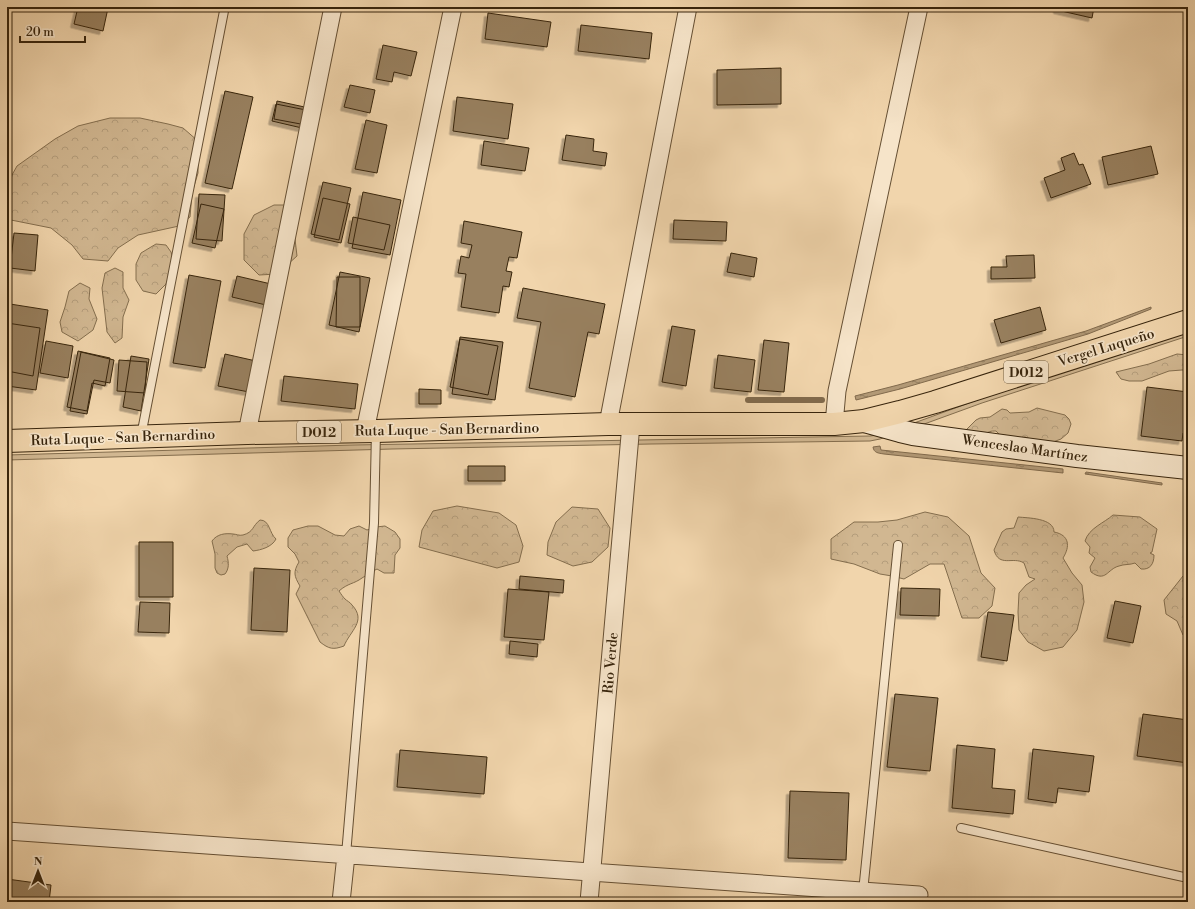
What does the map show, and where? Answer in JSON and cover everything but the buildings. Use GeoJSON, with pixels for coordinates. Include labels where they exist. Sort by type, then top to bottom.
{"type":"FeatureCollection","features":[{"type":"Feature","properties":{"kind":"main road","name":"Vergel Luqueño"},"geometry":{"type":"LineString","coordinates":[[864,421],[935,402],[1188,321]]}},
{"type":"Feature","properties":{"kind":"main road","name":"Ruta Luque - San Bernardino"},"geometry":{"type":"LineString","coordinates":[[7,441],[247,433],[608,424],[834,424],[864,421]]}},
{"type":"Feature","properties":{"kind":"main road","name":"Wenceslao Martínez"},"geometry":{"type":"LineString","coordinates":[[864,421],[906,432],[1077,456],[1188,468]]}},
{"type":"Feature","properties":{"kind":"street"},"geometry":{"type":"LineString","coordinates":[[247,433],[333,7]]}},
{"type":"Feature","properties":{"kind":"street"},"geometry":{"type":"LineString","coordinates":[[371,431],[454,7]]}},
{"type":"Feature","properties":{"kind":"street"},"geometry":{"type":"LineString","coordinates":[[608,424],[688,7]]}},
{"type":"Feature","properties":{"kind":"street"},"geometry":{"type":"LineString","coordinates":[[834,424],[837,391],[919,7]]}},
{"type":"Feature","properties":{"kind":"street","name":"Rio Verde"},"geometry":{"type":"LineString","coordinates":[[589,902],[631,424]]}},
{"type":"Feature","properties":{"kind":"street"},"geometry":{"type":"LineString","coordinates":[[7,831],[919,896]]}},
{"type":"Feature","properties":{"kind":"street"},"geometry":{"type":"LineString","coordinates":[[341,902],[346,855]]}},
{"type":"Feature","properties":{"kind":"lane"},"geometry":{"type":"LineString","coordinates":[[141,436],[224,11]]}},
{"type":"Feature","properties":{"kind":"lane"},"geometry":{"type":"LineString","coordinates":[[346,855],[374,523],[371,431]]}},
{"type":"Feature","properties":{"kind":"lane"},"geometry":{"type":"LineString","coordinates":[[863,892],[898,545]]}},
{"type":"Feature","properties":{"kind":"lane"},"geometry":{"type":"LineString","coordinates":[[961,828],[1188,878]]}},
{"type":"Feature","properties":{"kind":"green space"},"geometry":{"type":"Polygon","coordinates":[[[110,118],[140,118],[168,124],[183,128],[198,141],[198,173],[192,193],[190,217],[179,226],[138,235],[118,248],[108,261],[83,259],[72,245],[51,228],[11,220],[7,214],[7,184],[17,166],[55,139],[78,126],[110,118]]]}},
{"type":"Feature","properties":{"kind":"green space"},"geometry":{"type":"Polygon","coordinates":[[[274,205],[291,205],[297,256],[277,274],[259,275],[244,260],[244,234],[254,215],[274,205]]]}},
{"type":"Feature","properties":{"kind":"green space"},"geometry":{"type":"Polygon","coordinates":[[[156,244],[166,245],[171,252],[174,263],[166,284],[156,294],[143,291],[136,280],[136,264],[141,253],[156,244]]]}},
{"type":"Feature","properties":{"kind":"green space"},"geometry":{"type":"Polygon","coordinates":[[[115,268],[123,272],[123,288],[129,300],[123,317],[122,338],[115,343],[107,332],[102,288],[105,273],[115,268]]]}},
{"type":"Feature","properties":{"kind":"green space"},"geometry":{"type":"Polygon","coordinates":[[[80,283],[90,288],[89,299],[97,319],[93,330],[78,341],[62,332],[60,322],[69,291],[80,283]]]}},
{"type":"Feature","properties":{"kind":"green space"},"geometry":{"type":"Polygon","coordinates":[[[1188,331],[1188,336],[982,403],[905,431],[870,441],[392,449],[7,460],[7,455],[353,445],[870,436],[903,427],[980,399],[1188,331]]]}},
{"type":"Feature","properties":{"kind":"green space"},"geometry":{"type":"Polygon","coordinates":[[[1177,354],[1188,355],[1188,370],[1169,371],[1142,381],[1129,381],[1121,379],[1116,372],[1149,364],[1177,354]]]}},
{"type":"Feature","properties":{"kind":"green space"},"geometry":{"type":"Polygon","coordinates":[[[1037,408],[1065,415],[1071,424],[1068,433],[1061,439],[1053,442],[1033,440],[1025,437],[1005,440],[996,431],[987,433],[984,436],[966,434],[966,430],[976,420],[990,417],[1002,409],[1007,410],[1010,413],[1029,412],[1037,408]]]}},
{"type":"Feature","properties":{"kind":"green space"},"geometry":{"type":"Polygon","coordinates":[[[457,506],[499,513],[516,525],[523,546],[519,562],[497,568],[419,547],[422,530],[433,511],[457,506]]]}},
{"type":"Feature","properties":{"kind":"green space"},"geometry":{"type":"Polygon","coordinates":[[[572,507],[598,509],[610,528],[608,547],[592,562],[573,566],[547,555],[548,542],[556,522],[572,507]]]}},
{"type":"Feature","properties":{"kind":"green space"},"geometry":{"type":"Polygon","coordinates":[[[925,512],[948,517],[969,536],[981,573],[995,588],[992,606],[979,618],[962,618],[944,564],[930,564],[904,579],[880,574],[854,564],[831,559],[831,539],[854,522],[897,520],[925,512]]]}},
{"type":"Feature","properties":{"kind":"green space"},"geometry":{"type":"Polygon","coordinates":[[[1113,515],[1140,517],[1157,529],[1152,552],[1150,553],[1154,555],[1151,566],[1141,569],[1135,563],[1121,565],[1103,576],[1096,575],[1091,572],[1090,567],[1095,558],[1089,553],[1090,547],[1085,541],[1093,529],[1113,515]]]}},
{"type":"Feature","properties":{"kind":"green space"},"geometry":{"type":"Polygon","coordinates":[[[1018,517],[1034,518],[1045,521],[1053,527],[1054,532],[1066,539],[1067,550],[1063,558],[1072,573],[1082,585],[1084,602],[1077,630],[1063,647],[1044,651],[1028,642],[1019,630],[1019,593],[1026,585],[1035,579],[1029,577],[1024,563],[1020,561],[1007,561],[999,559],[994,550],[1002,532],[1006,529],[1014,528],[1018,517]]]}},
{"type":"Feature","properties":{"kind":"green space"},"geometry":{"type":"Polygon","coordinates":[[[260,520],[268,524],[276,539],[274,542],[266,548],[253,551],[247,544],[237,547],[227,556],[228,566],[225,574],[221,575],[217,573],[215,568],[215,554],[212,541],[221,534],[247,534],[260,520]]]}},
{"type":"Feature","properties":{"kind":"green space"},"geometry":{"type":"Polygon","coordinates":[[[308,526],[318,526],[335,535],[344,536],[350,529],[359,526],[367,530],[385,526],[395,532],[400,539],[400,548],[395,555],[394,573],[384,573],[377,569],[359,580],[345,586],[339,591],[352,605],[358,616],[356,626],[344,646],[331,648],[320,642],[296,594],[300,586],[295,574],[299,562],[295,554],[288,547],[288,538],[293,530],[308,526]]]}},
{"type":"Feature","properties":{"kind":"green space"},"geometry":{"type":"Polygon","coordinates":[[[1188,575],[1188,639],[1183,635],[1177,621],[1166,614],[1164,600],[1183,576],[1188,575]]]}},
{"type":"Feature","properties":{"kind":"water"},"geometry":{"type":"Polygon","coordinates":[[[1151,307],[1151,309],[1088,334],[900,389],[856,400],[855,396],[1086,331],[1151,307]]]}},
{"type":"Feature","properties":{"kind":"water"},"geometry":{"type":"Polygon","coordinates":[[[880,446],[881,450],[1063,469],[1063,473],[884,454],[874,450],[873,447],[880,446]]]}},
{"type":"Feature","properties":{"kind":"water"},"geometry":{"type":"Polygon","coordinates":[[[1086,472],[1162,483],[1162,485],[1085,474],[1086,472]]]}},
{"type":"Feature","properties":{"kind":"waterway"},"geometry":{"type":"LineString","coordinates":[[748,400],[822,400]]}}]}
